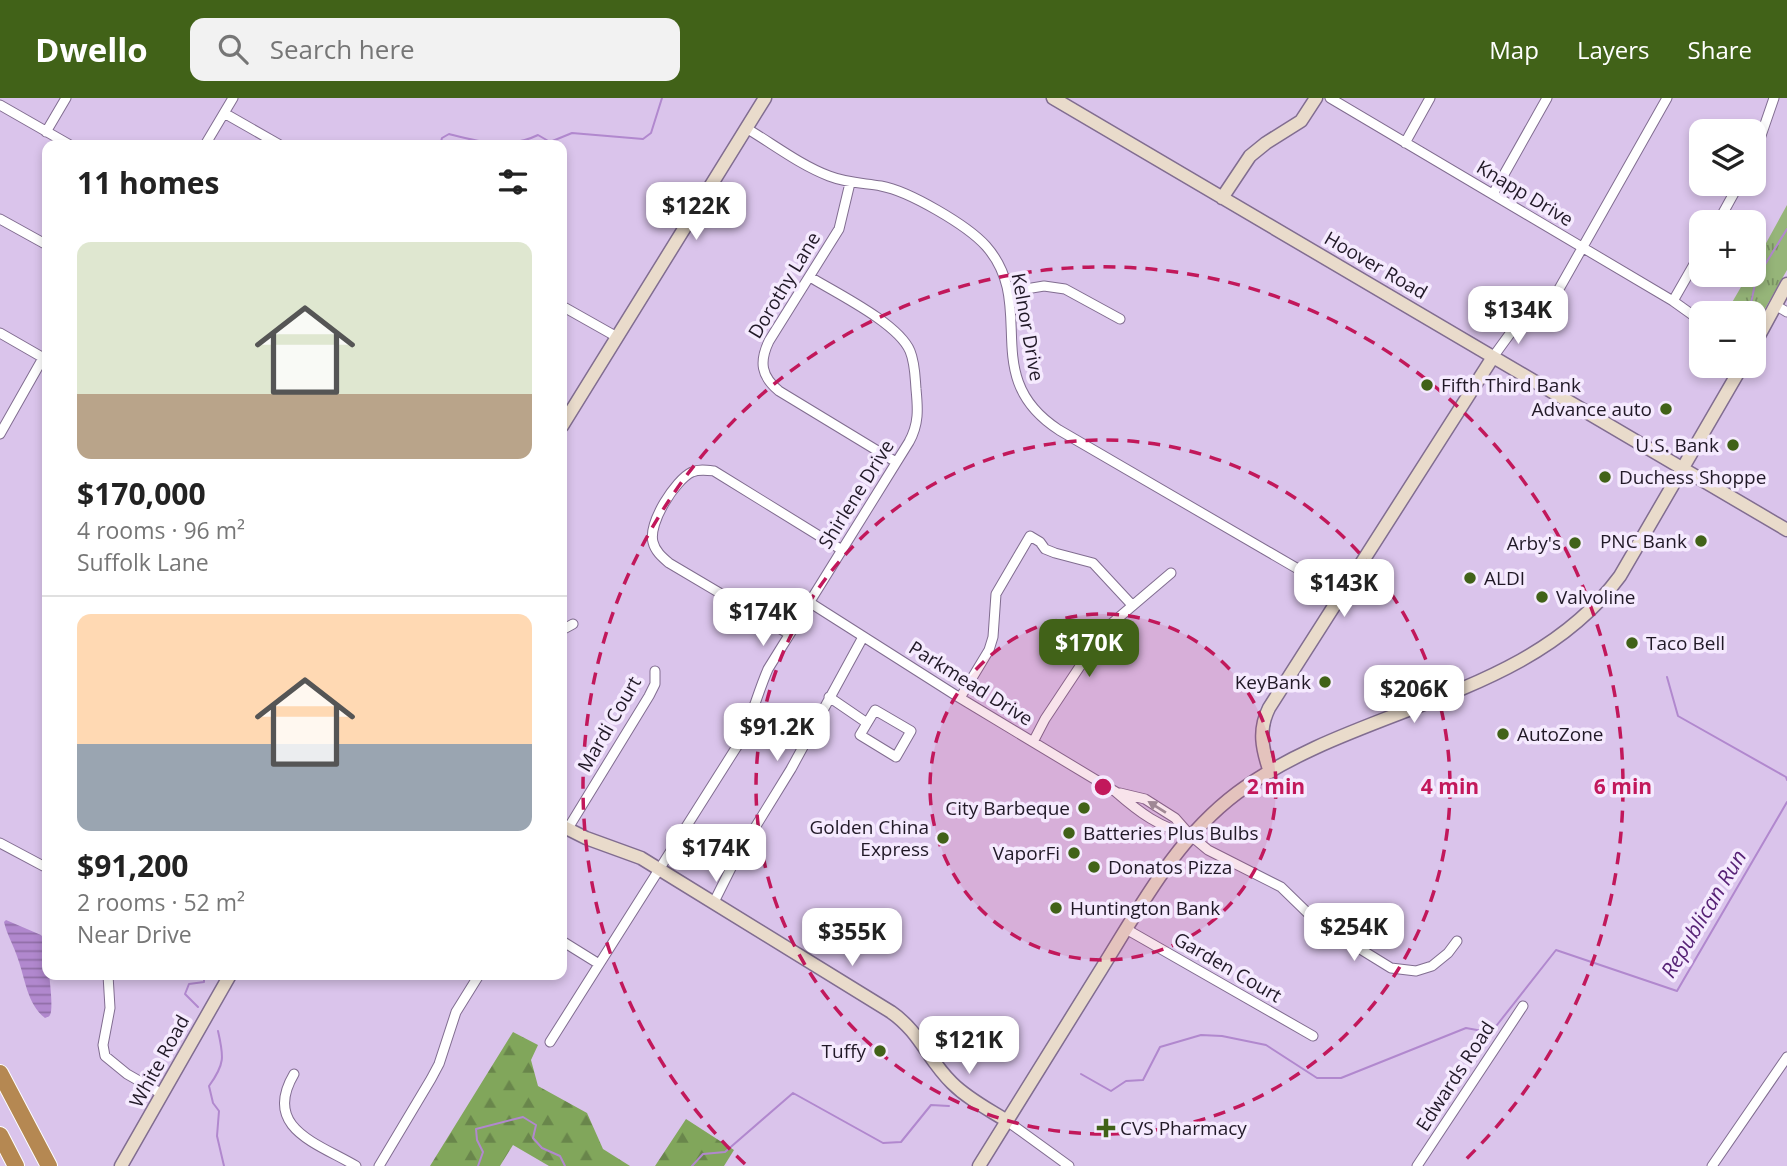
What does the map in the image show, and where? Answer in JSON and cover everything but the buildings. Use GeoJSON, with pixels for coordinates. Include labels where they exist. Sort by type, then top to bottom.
{"type":"FeatureCollection","features":[{"type":"Feature","properties":{"kind":"highway"},"geometry":{"type":"LineString","coordinates":[[0,1073],[49,1166]]}},
{"type":"Feature","properties":{"kind":"highway"},"geometry":{"type":"LineString","coordinates":[[0,1135],[16,1166]]}},
{"type":"Feature","properties":{"kind":"main road"},"geometry":{"type":"LineString","coordinates":[[567,418],[765,98]]}},
{"type":"Feature","properties":{"kind":"main road","name":"Hoover Road"},"geometry":{"type":"LineString","coordinates":[[1053,98],[1787,530]]}},
{"type":"Feature","properties":{"kind":"main road"},"geometry":{"type":"LineString","coordinates":[[1222,198],[1250,156],[1301,121],[1316,98]]}},
{"type":"Feature","properties":{"kind":"main road"},"geometry":{"type":"LineString","coordinates":[[1766,329],[1781,309],[1787,284]]}},
{"type":"Feature","properties":{"kind":"main road"},"geometry":{"type":"LineString","coordinates":[[1270,772],[1261,742],[1264,719],[1286,679],[1493,357]]}},
{"type":"Feature","properties":{"kind":"main road"},"geometry":{"type":"LineString","coordinates":[[979,1166],[1161,873],[1190,835],[1237,793],[1270,772],[1329,743],[1502,671],[1550,643],[1581,618],[1614,585],[1638,549],[1735,378]]}},
{"type":"Feature","properties":{"kind":"main road"},"geometry":{"type":"LineString","coordinates":[[567,829],[632,854],[902,1019],[918,1036],[951,1082],[971,1099],[1007,1121]]}},
{"type":"Feature","properties":{"kind":"main road","name":"White Road"},"geometry":{"type":"LineString","coordinates":[[121,1166],[227,980]]}},
{"type":"Feature","properties":{"kind":"street"},"geometry":{"type":"LineString","coordinates":[[46,132],[66,98]]}},
{"type":"Feature","properties":{"kind":"street"},"geometry":{"type":"LineString","coordinates":[[208,140],[233,98]]}},
{"type":"Feature","properties":{"kind":"street","name":"Knapp Drive"},"geometry":{"type":"LineString","coordinates":[[1331,98],[1689,312]]}},
{"type":"Feature","properties":{"kind":"street"},"geometry":{"type":"LineString","coordinates":[[1405,143],[1430,98]]}},
{"type":"Feature","properties":{"kind":"street"},"geometry":{"type":"LineString","coordinates":[[1493,194],[1546,98]]}},
{"type":"Feature","properties":{"kind":"street"},"geometry":{"type":"LineString","coordinates":[[1493,357],[1517,324],[1555,295],[1667,98]]}},
{"type":"Feature","properties":{"kind":"street"},"geometry":{"type":"LineString","coordinates":[[1766,121],[1774,98]]}},
{"type":"Feature","properties":{"kind":"street"},"geometry":{"type":"LineString","coordinates":[[0,105],[61,140]]}},
{"type":"Feature","properties":{"kind":"street"},"geometry":{"type":"LineString","coordinates":[[224,113],[271,140]]}},
{"type":"Feature","properties":{"kind":"street","name":"Kelnor Drive"},"geometry":{"type":"LineString","coordinates":[[746,128],[825,175],[850,183],[883,186],[910,195],[967,230],[986,245],[998,263],[1008,292],[1014,372],[1023,395],[1038,415],[1082,444],[1341,594]]}},
{"type":"Feature","properties":{"kind":"street","name":"Dorothy Lane"},"geometry":{"type":"LineString","coordinates":[[850,183],[839,229],[763,353],[764,373],[779,391],[896,463]]}},
{"type":"Feature","properties":{"kind":"street"},"geometry":{"type":"LineString","coordinates":[[0,219],[42,243]]}},
{"type":"Feature","properties":{"kind":"street"},"geometry":{"type":"LineString","coordinates":[[1673,301],[1689,273]]}},
{"type":"Feature","properties":{"kind":"street","name":"Shirlene Drive"},"geometry":{"type":"LineString","coordinates":[[551,1042],[741,740],[768,668],[914,434],[918,416],[913,361],[909,350],[888,325],[810,277]]}},
{"type":"Feature","properties":{"kind":"street"},"geometry":{"type":"LineString","coordinates":[[1008,292],[1044,286],[1065,289],[1120,319]]}},
{"type":"Feature","properties":{"kind":"street"},"geometry":{"type":"LineString","coordinates":[[567,309],[617,337]]}},
{"type":"Feature","properties":{"kind":"street"},"geometry":{"type":"LineString","coordinates":[[0,333],[42,357]]}},
{"type":"Feature","properties":{"kind":"street"},"geometry":{"type":"LineString","coordinates":[[0,434],[42,364]]}},
{"type":"Feature","properties":{"kind":"street"},"geometry":{"type":"LineString","coordinates":[[789,634],[669,563],[656,551],[652,534],[656,518],[677,484],[696,470],[713,471],[842,550]]}},
{"type":"Feature","properties":{"kind":"street"},"geometry":{"type":"LineString","coordinates":[[960,698],[989,650],[993,637],[996,594],[1030,536],[1045,549],[1093,563],[1132,605]]}},
{"type":"Feature","properties":{"kind":"street"},"geometry":{"type":"LineString","coordinates":[[1033,742],[1098,638],[1171,573]]}},
{"type":"Feature","properties":{"kind":"street","name":"Parkmead Drive"},"geometry":{"type":"LineString","coordinates":[[809,602],[960,698],[1116,792],[1137,810],[1167,829],[1190,835],[1208,850],[1281,887],[1318,923],[1391,968],[1416,971],[1432,966],[1448,953],[1457,941]]}},
{"type":"Feature","properties":{"kind":"street"},"geometry":{"type":"LineString","coordinates":[[567,627],[573,624]]}},
{"type":"Feature","properties":{"kind":"street"},"geometry":{"type":"LineString","coordinates":[[714,902],[735,860],[791,769],[863,637]]}},
{"type":"Feature","properties":{"kind":"street","name":"Mardi Court"},"geometry":{"type":"LineString","coordinates":[[567,825],[649,696],[655,684],[655,671]]}},
{"type":"Feature","properties":{"kind":"street"},"geometry":{"type":"LineString","coordinates":[[829,697],[867,723]]}},
{"type":"Feature","properties":{"kind":"street"},"geometry":{"type":"LineString","coordinates":[[875,710],[911,732],[896,757],[860,735],[867,723],[875,710]]}},
{"type":"Feature","properties":{"kind":"street"},"geometry":{"type":"LineString","coordinates":[[0,843],[42,865]]}},
{"type":"Feature","properties":{"kind":"street","name":"Garden Court"},"geometry":{"type":"LineString","coordinates":[[1126,929],[1313,1036]]}},
{"type":"Feature","properties":{"kind":"street"},"geometry":{"type":"LineString","coordinates":[[567,944],[599,964]]}},
{"type":"Feature","properties":{"kind":"street"},"geometry":{"type":"LineString","coordinates":[[107,980],[110,1008],[103,1045],[105,1056],[127,1074],[162,1094]]}},
{"type":"Feature","properties":{"kind":"street"},"geometry":{"type":"LineString","coordinates":[[379,1166],[439,1064],[456,1012],[477,980]]}},
{"type":"Feature","properties":{"kind":"street","name":"Edwards Road"},"geometry":{"type":"LineString","coordinates":[[1417,1166],[1523,1006]]}},
{"type":"Feature","properties":{"kind":"street"},"geometry":{"type":"LineString","coordinates":[[1712,1166],[1787,1057]]}},
{"type":"Feature","properties":{"kind":"street"},"geometry":{"type":"LineString","coordinates":[[294,1074],[286,1087],[282,1102],[285,1117],[294,1130],[356,1166]]}},
{"type":"Feature","properties":{"kind":"street"},"geometry":{"type":"LineString","coordinates":[[1007,1121],[1069,1166]]}},
{"type":"Feature","properties":{"kind":"green space"},"geometry":{"type":"Polygon","coordinates":[[[1787,205],[1787,270],[1766,307],[1766,301],[1733,301],[1741,287],[1766,287],[1766,243],[1787,205]]]}},
{"type":"Feature","properties":{"kind":"green space"},"geometry":{"type":"Polygon","coordinates":[[[513,1032],[538,1045],[531,1060],[538,1086],[587,1113],[603,1149],[630,1166],[549,1166],[513,1145],[500,1166],[430,1166],[513,1032]]]}},
{"type":"Feature","properties":{"kind":"green space"},"geometry":{"type":"Polygon","coordinates":[[[686,1119],[734,1150],[724,1166],[655,1166],[686,1119]]]}},
{"type":"Feature","properties":{"kind":"shaded area"},"geometry":{"type":"Polygon","coordinates":[[[6,920],[42,936],[42,980],[50,980],[51,1011],[48,1017],[45,1018],[39,1012],[30,998],[4,922],[6,920]]]}},
{"type":"Feature","properties":{"kind":"waterway"},"geometry":{"type":"LineString","coordinates":[[555,140],[572,133],[643,139],[651,133],[662,98]]}},
{"type":"Feature","properties":{"kind":"waterway"},"geometry":{"type":"LineString","coordinates":[[441,140],[449,134],[472,140]]}},
{"type":"Feature","properties":{"kind":"waterway"},"geometry":{"type":"LineString","coordinates":[[527,140],[538,135],[547,140]]}},
{"type":"Feature","properties":{"kind":"waterway","name":"Republican Run"},"geometry":{"type":"LineString","coordinates":[[1751,301],[1756,279],[1787,229]]}},
{"type":"Feature","properties":{"kind":"waterway","name":"Republican Run"},"geometry":{"type":"LineString","coordinates":[[1667,677],[1678,716],[1787,780]]}},
{"type":"Feature","properties":{"kind":"waterway","name":"Republican Run"},"geometry":{"type":"LineString","coordinates":[[1081,1074],[1111,1091],[1126,1081],[1143,1080],[1160,1047],[1201,1035],[1222,1036],[1266,1045],[1317,1078],[1341,1078],[1466,1028],[1488,1032],[1497,1025],[1556,950],[1677,991],[1787,802]]}},
{"type":"Feature","properties":{"kind":"waterway"},"geometry":{"type":"LineString","coordinates":[[198,1007],[185,994],[189,984],[204,980]]}},
{"type":"Feature","properties":{"kind":"waterway"},"geometry":{"type":"LineString","coordinates":[[218,1031],[222,1060],[209,1086],[213,1103],[219,1111],[217,1136],[224,1166]]}},
{"type":"Feature","properties":{"kind":"waterway","name":"Republican Run"},"geometry":{"type":"LineString","coordinates":[[692,1166],[703,1154],[725,1152],[793,1093],[883,1143],[901,1142],[931,1105],[949,1106]]}},
{"type":"Feature","properties":{"kind":"waterway","name":"Republican Run"},"geometry":{"type":"LineString","coordinates":[[478,1166],[483,1152],[477,1140],[476,1129],[523,1117],[536,1125],[533,1138],[542,1148],[560,1156],[565,1166]]}},
{"type":"Feature","properties":{"kind":"place","name":"Fifth Third Bank"},"geometry":{"type":"Point","coordinates":[1427,385]}},
{"type":"Feature","properties":{"kind":"place","name":"Advance auto"},"geometry":{"type":"Point","coordinates":[1666,409]}},
{"type":"Feature","properties":{"kind":"place","name":"U.S. Bank"},"geometry":{"type":"Point","coordinates":[1733,445]}},
{"type":"Feature","properties":{"kind":"place","name":"Duchess Shoppe"},"geometry":{"type":"Point","coordinates":[1605,477]}},
{"type":"Feature","properties":{"kind":"place","name":"PNC Bank"},"geometry":{"type":"Point","coordinates":[1701,541]}},
{"type":"Feature","properties":{"kind":"place","name":"Arby's"},"geometry":{"type":"Point","coordinates":[1575,543]}},
{"type":"Feature","properties":{"kind":"place","name":"ALDI"},"geometry":{"type":"Point","coordinates":[1470,578]}},
{"type":"Feature","properties":{"kind":"place","name":"Valvoline"},"geometry":{"type":"Point","coordinates":[1542,597]}},
{"type":"Feature","properties":{"kind":"place","name":"Taco Bell"},"geometry":{"type":"Point","coordinates":[1632,643]}},
{"type":"Feature","properties":{"kind":"place","name":"KeyBank"},"geometry":{"type":"Point","coordinates":[1325,682]}},
{"type":"Feature","properties":{"kind":"place","name":"AutoZone"},"geometry":{"type":"Point","coordinates":[1503,734]}},
{"type":"Feature","properties":{"kind":"place","name":"City Barbeque"},"geometry":{"type":"Point","coordinates":[1084,808]}},
{"type":"Feature","properties":{"kind":"place","name":"Batteries Plus Bulbs"},"geometry":{"type":"Point","coordinates":[1069,833]}},
{"type":"Feature","properties":{"kind":"place","name":"Golden China Express"},"geometry":{"type":"Point","coordinates":[943,838]}},
{"type":"Feature","properties":{"kind":"place","name":"VaporFi"},"geometry":{"type":"Point","coordinates":[1074,853]}},
{"type":"Feature","properties":{"kind":"place","name":"Donatos Pizza"},"geometry":{"type":"Point","coordinates":[1094,867]}},
{"type":"Feature","properties":{"kind":"place","name":"Huntington Bank"},"geometry":{"type":"Point","coordinates":[1056,908]}},
{"type":"Feature","properties":{"kind":"place","name":"Tuffy"},"geometry":{"type":"Point","coordinates":[880,1051]}},
{"type":"Feature","properties":{"kind":"place","name":"CVS Pharmacy"},"geometry":{"type":"Point","coordinates":[1106,1128]}}]}
